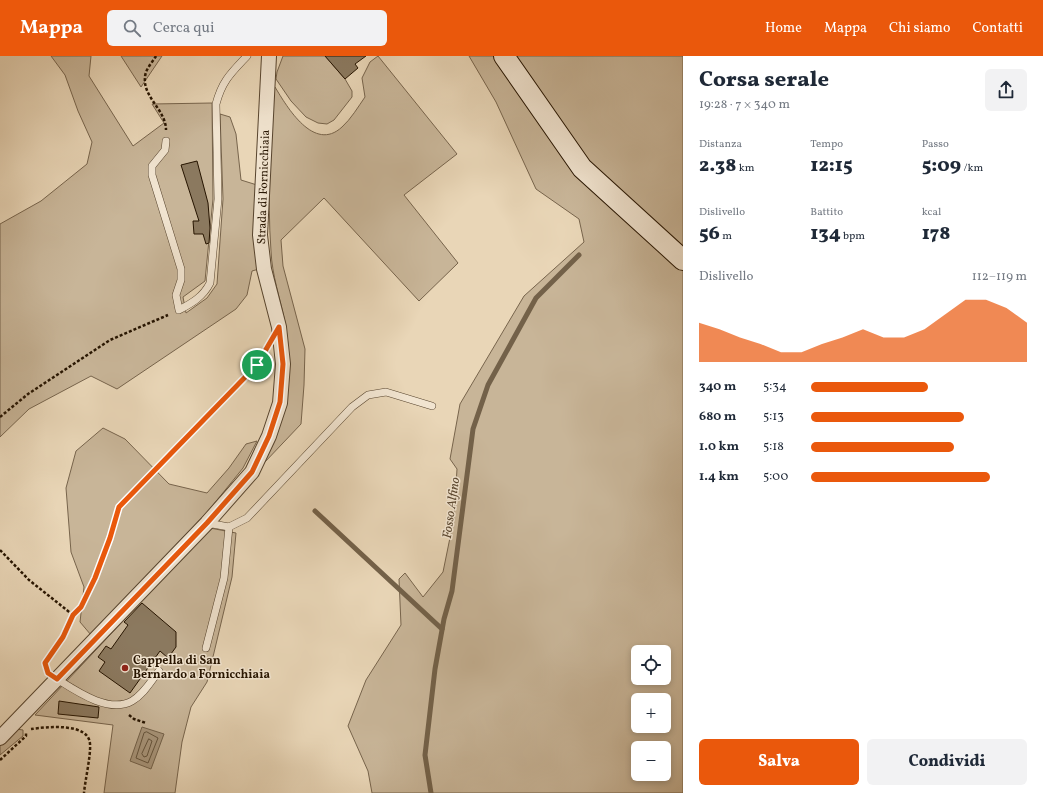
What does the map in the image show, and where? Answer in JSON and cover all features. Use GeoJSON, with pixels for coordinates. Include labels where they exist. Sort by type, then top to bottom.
{"type":"FeatureCollection","features":[{"type":"Feature","properties":{"kind":"street","name":"Strada di Fornicchiaia"},"geometry":{"type":"LineString","coordinates":[[0,738],[207,523],[252,472],[269,436],[280,402],[283,364],[279,327],[264,269],[260,235],[268,56]]}},
{"type":"Feature","properties":{"kind":"street"},"geometry":{"type":"LineString","coordinates":[[504,56],[582,168],[683,260]]}},
{"type":"Feature","properties":{"kind":"lane"},"geometry":{"type":"LineString","coordinates":[[166,140],[165,150],[152,166],[152,175],[181,269],[181,280],[176,295],[178,310],[191,304],[204,293],[210,283],[218,199],[216,104],[225,80],[247,56]]}},
{"type":"Feature","properties":{"kind":"lane"},"geometry":{"type":"LineString","coordinates":[[207,523],[229,528],[247,518],[352,407],[368,395],[386,392],[432,406]]}},
{"type":"Feature","properties":{"kind":"lane"},"geometry":{"type":"LineString","coordinates":[[206,648],[224,578],[229,528]]}},
{"type":"Feature","properties":{"kind":"lane"},"geometry":{"type":"LineString","coordinates":[[57,679],[89,698],[106,704],[123,704],[132,701],[146,689],[159,671]]}},
{"type":"Feature","properties":{"kind":"path"},"geometry":{"type":"LineString","coordinates":[[156,56],[146,71],[145,88],[166,122],[166,140]]}},
{"type":"Feature","properties":{"kind":"path"},"geometry":{"type":"LineString","coordinates":[[0,417],[28,394],[110,340],[178,310]]}},
{"type":"Feature","properties":{"kind":"path"},"geometry":{"type":"LineString","coordinates":[[57,679],[48,673],[45,663],[63,637],[73,615],[81,607],[95,578],[110,538],[119,507],[257,365],[279,327]]}},
{"type":"Feature","properties":{"kind":"path"},"geometry":{"type":"LineString","coordinates":[[0,550],[29,580],[73,615]]}},
{"type":"Feature","properties":{"kind":"path"},"geometry":{"type":"LineString","coordinates":[[123,704],[127,713],[134,719],[146,723]]}},
{"type":"Feature","properties":{"kind":"path"},"geometry":{"type":"LineString","coordinates":[[26,729],[62,728],[80,730],[87,735],[90,744],[84,793]]}},
{"type":"Feature","properties":{"kind":"shaded area"},"geometry":{"type":"Polygon","coordinates":[[[51,56],[91,56],[89,76],[133,146],[164,123],[152,104],[212,103],[213,199],[205,281],[183,297],[186,313],[207,298],[217,284],[223,199],[220,114],[230,117],[236,134],[241,180],[257,185],[259,269],[252,271],[247,295],[236,309],[117,389],[91,376],[29,409],[0,437],[0,224],[41,201],[87,164],[92,142],[78,111],[65,75],[51,56]]]}},
{"type":"Feature","properties":{"kind":"shaded area"},"geometry":{"type":"Polygon","coordinates":[[[121,56],[162,56],[141,87],[121,56]]]}},
{"type":"Feature","properties":{"kind":"shaded area"},"geometry":{"type":"Polygon","coordinates":[[[283,56],[325,56],[345,79],[352,91],[352,97],[334,120],[327,124],[318,123],[306,117],[291,101],[276,79],[283,56]]]}},
{"type":"Feature","properties":{"kind":"shaded area"},"geometry":{"type":"Polygon","coordinates":[[[378,56],[457,154],[404,195],[458,263],[419,301],[324,198],[281,240],[283,266],[305,349],[304,385],[301,424],[264,463],[283,411],[289,383],[289,352],[285,322],[275,278],[271,251],[269,191],[272,90],[273,87],[275,87],[302,124],[321,135],[332,134],[345,124],[365,97],[362,78],[370,62],[378,56]]]}},
{"type":"Feature","properties":{"kind":"shaded area"},"geometry":{"type":"Polygon","coordinates":[[[469,56],[683,56],[683,793],[372,793],[368,771],[348,726],[366,680],[401,625],[399,579],[405,573],[423,597],[443,572],[454,518],[457,469],[450,459],[460,404],[524,296],[584,242],[579,219],[536,189],[496,102],[469,56]]]}},
{"type":"Feature","properties":{"kind":"shaded area"},"geometry":{"type":"Polygon","coordinates":[[[103,428],[125,439],[169,484],[207,493],[229,468],[246,444],[257,441],[243,468],[209,510],[91,635],[80,622],[84,587],[71,552],[66,488],[76,451],[103,428]]]}},
{"type":"Feature","properties":{"kind":"shaded area"},"geometry":{"type":"Polygon","coordinates":[[[210,528],[236,533],[232,577],[207,682],[191,707],[182,742],[175,793],[104,793],[113,725],[35,715],[210,528]]]}},
{"type":"Feature","properties":{"kind":"shaded area"},"geometry":{"type":"Polygon","coordinates":[[[16,729],[23,730],[23,736],[0,755],[0,742],[16,729]]]}},
{"type":"Feature","properties":{"kind":"water"},"geometry":{"type":"Polygon","coordinates":[[[142,727],[164,734],[151,769],[130,761],[142,727]]]}},
{"type":"Feature","properties":{"kind":"building"},"geometry":{"type":"Polygon","coordinates":[[[325,56],[366,56],[355,64],[358,68],[345,79],[325,56]]]}},
{"type":"Feature","properties":{"kind":"building"},"geometry":{"type":"Polygon","coordinates":[[[197,161],[208,203],[210,228],[209,243],[206,244],[203,234],[194,234],[193,221],[199,221],[181,165],[197,161]]]}},
{"type":"Feature","properties":{"kind":"building"},"geometry":{"type":"Polygon","coordinates":[[[142,603],[176,632],[176,647],[168,658],[160,651],[130,693],[99,671],[105,662],[98,657],[106,646],[111,649],[128,625],[124,622],[142,603]]]}},
{"type":"Feature","properties":{"kind":"building"},"geometry":{"type":"Polygon","coordinates":[[[59,701],[99,707],[98,718],[58,714],[59,701]]]}},
{"type":"Feature","properties":{"kind":"waterway","name":"Fosso Alfino"},"geometry":{"type":"LineString","coordinates":[[431,793],[425,755],[435,669],[444,619],[452,591],[473,429],[488,385],[536,298],[579,255]]}},
{"type":"Feature","properties":{"kind":"waterway"},"geometry":{"type":"LineString","coordinates":[[315,511],[442,629]]}},
{"type":"Feature","properties":{"kind":"place","name":"Cappella di San Bernardo a Fornicchiaia"},"geometry":{"type":"Point","coordinates":[125,668]}},
{"type":"Feature","properties":{"kind":"route"},"geometry":{"type":"LineString","coordinates":[[279,327],[283,364],[280,402],[269,436],[252,472],[207,523],[57,679],[48,673],[45,663],[63,637],[73,615],[81,607],[95,578],[110,538],[119,507],[257,365],[279,327]]}}]}
